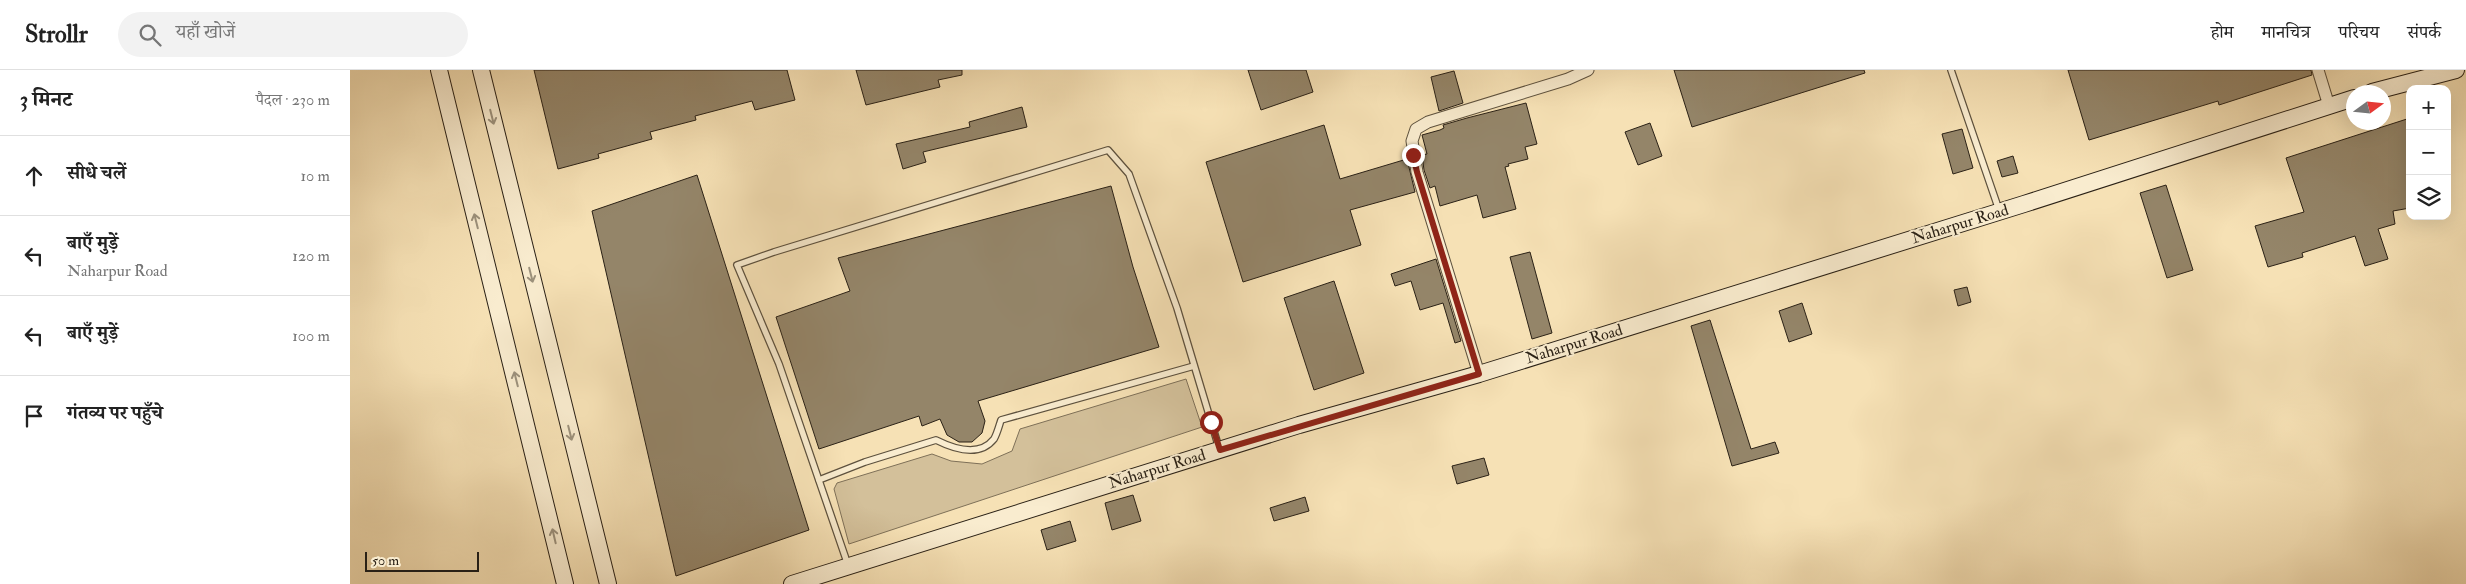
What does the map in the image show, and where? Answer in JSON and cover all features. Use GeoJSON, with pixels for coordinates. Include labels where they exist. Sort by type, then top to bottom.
{"type":"FeatureCollection","features":[{"type":"Feature","properties":{"kind":"street"},"geometry":{"type":"LineString","coordinates":[[439,70],[565,584]]}},
{"type":"Feature","properties":{"kind":"street"},"geometry":{"type":"LineString","coordinates":[[481,70],[608,584]]}},
{"type":"Feature","properties":{"kind":"street"},"geometry":{"type":"LineString","coordinates":[[1479,374],[1417,172],[1412,141],[1416,129],[1428,122],[1568,79],[1588,70]]}},
{"type":"Feature","properties":{"kind":"street"},"geometry":{"type":"LineString","coordinates":[[2318,70],[2329,106]]}},
{"type":"Feature","properties":{"kind":"street"},"geometry":{"type":"LineString","coordinates":[[2391,87],[2456,70]]}},
{"type":"Feature","properties":{"kind":"street","name":"Naharpur Road"},"geometry":{"type":"LineString","coordinates":[[792,584],[1220,450],[1479,374],[1999,212],[2346,101]]}},
{"type":"Feature","properties":{"kind":"lane"},"geometry":{"type":"LineString","coordinates":[[1950,70],[1999,212]]}},
{"type":"Feature","properties":{"kind":"lane"},"geometry":{"type":"LineString","coordinates":[[848,566],[779,364],[737,265],[774,252],[1108,150],[1129,174],[1177,308],[1220,450]]}},
{"type":"Feature","properties":{"kind":"lane"},"geometry":{"type":"LineString","coordinates":[[819,480],[864,462],[936,440],[952,448],[970,451],[985,446],[994,438],[1001,420],[1194,366]]}},
{"type":"Feature","properties":{"kind":"shaded area"},"geometry":{"type":"Polygon","coordinates":[[[1186,379],[1202,427],[849,544],[834,489],[837,483],[932,454],[951,461],[982,464],[1012,451],[1020,429],[1186,379]]]}},
{"type":"Feature","properties":{"kind":"building"},"geometry":{"type":"Polygon","coordinates":[[[534,70],[787,70],[795,100],[755,110],[752,101],[695,116],[696,120],[650,132],[652,139],[598,154],[599,158],[558,169],[534,70]]]}},
{"type":"Feature","properties":{"kind":"building"},"geometry":{"type":"Polygon","coordinates":[[[856,70],[962,70],[962,75],[938,80],[940,87],[866,105],[856,70]]]}},
{"type":"Feature","properties":{"kind":"building"},"geometry":{"type":"Polygon","coordinates":[[[1248,70],[1306,70],[1313,92],[1261,110],[1248,70]]]}},
{"type":"Feature","properties":{"kind":"building"},"geometry":{"type":"Polygon","coordinates":[[[1674,70],[1864,70],[1865,73],[1692,127],[1674,70]]]}},
{"type":"Feature","properties":{"kind":"building"},"geometry":{"type":"Polygon","coordinates":[[[2068,70],[2311,70],[2312,75],[2219,105],[2218,101],[2089,140],[2068,70]]]}},
{"type":"Feature","properties":{"kind":"building"},"geometry":{"type":"Polygon","coordinates":[[[1454,71],[1463,103],[1439,111],[1431,77],[1454,71]]]}},
{"type":"Feature","properties":{"kind":"building"},"geometry":{"type":"Polygon","coordinates":[[[1526,103],[1537,144],[1525,147],[1528,159],[1508,164],[1509,166],[1505,167],[1516,209],[1483,218],[1477,195],[1440,206],[1435,186],[1430,188],[1424,170],[1422,155],[1427,154],[1422,135],[1440,130],[1444,128],[1443,125],[1526,103]]]}},
{"type":"Feature","properties":{"kind":"building"},"geometry":{"type":"Polygon","coordinates":[[[1022,107],[1027,127],[923,152],[926,162],[903,169],[896,144],[970,127],[969,122],[1022,107]]]}},
{"type":"Feature","properties":{"kind":"building"},"geometry":{"type":"Polygon","coordinates":[[[2406,119],[2406,209],[2393,211],[2395,224],[2378,229],[2388,259],[2365,266],[2355,236],[2302,253],[2303,257],[2268,267],[2255,226],[2304,212],[2286,158],[2373,130],[2391,130],[2391,124],[2406,119]]]}},
{"type":"Feature","properties":{"kind":"building"},"geometry":{"type":"Polygon","coordinates":[[[1650,123],[1662,156],[1638,165],[1625,132],[1650,123]]]}},
{"type":"Feature","properties":{"kind":"building"},"geometry":{"type":"Polygon","coordinates":[[[1324,125],[1340,179],[1407,159],[1415,192],[1350,210],[1361,245],[1243,282],[1206,162],[1324,125]]]}},
{"type":"Feature","properties":{"kind":"building"},"geometry":{"type":"Polygon","coordinates":[[[1962,129],[1973,168],[1953,174],[1942,134],[1962,129]]]}},
{"type":"Feature","properties":{"kind":"building"},"geometry":{"type":"Polygon","coordinates":[[[2013,156],[2018,173],[2002,177],[1997,161],[2013,156]]]}},
{"type":"Feature","properties":{"kind":"building"},"geometry":{"type":"Polygon","coordinates":[[[697,175],[809,530],[676,576],[592,211],[697,175]]]}},
{"type":"Feature","properties":{"kind":"building"},"geometry":{"type":"Polygon","coordinates":[[[2166,185],[2193,270],[2167,278],[2140,193],[2166,185]]]}},
{"type":"Feature","properties":{"kind":"building"},"geometry":{"type":"Polygon","coordinates":[[[1111,186],[1133,267],[1159,347],[978,401],[985,421],[982,433],[972,442],[959,442],[947,435],[940,419],[922,426],[919,416],[819,449],[776,317],[850,291],[838,258],[1111,186]]]}},
{"type":"Feature","properties":{"kind":"building"},"geometry":{"type":"Polygon","coordinates":[[[1530,252],[1552,333],[1532,339],[1510,257],[1530,252]]]}},
{"type":"Feature","properties":{"kind":"building"},"geometry":{"type":"Polygon","coordinates":[[[1436,259],[1461,341],[1455,343],[1443,303],[1420,310],[1411,281],[1395,286],[1391,274],[1436,259]]]}},
{"type":"Feature","properties":{"kind":"building"},"geometry":{"type":"Polygon","coordinates":[[[1334,281],[1364,373],[1314,390],[1284,298],[1334,281]]]}},
{"type":"Feature","properties":{"kind":"building"},"geometry":{"type":"Polygon","coordinates":[[[1967,287],[1971,302],[1958,306],[1954,290],[1967,287]]]}},
{"type":"Feature","properties":{"kind":"building"},"geometry":{"type":"Polygon","coordinates":[[[1802,303],[1812,334],[1789,342],[1779,311],[1802,303]]]}},
{"type":"Feature","properties":{"kind":"building"},"geometry":{"type":"Polygon","coordinates":[[[1710,320],[1751,449],[1775,442],[1779,453],[1732,466],[1691,326],[1710,320]]]}},
{"type":"Feature","properties":{"kind":"building"},"geometry":{"type":"Polygon","coordinates":[[[1484,458],[1489,475],[1457,484],[1452,466],[1484,458]]]}},
{"type":"Feature","properties":{"kind":"building"},"geometry":{"type":"Polygon","coordinates":[[[1133,495],[1141,521],[1112,530],[1105,503],[1133,495]]]}},
{"type":"Feature","properties":{"kind":"building"},"geometry":{"type":"Polygon","coordinates":[[[1305,497],[1309,511],[1274,521],[1270,508],[1305,497]]]}},
{"type":"Feature","properties":{"kind":"building"},"geometry":{"type":"Polygon","coordinates":[[[1070,521],[1076,541],[1047,550],[1041,530],[1070,521]]]}},
{"type":"Feature","properties":{"kind":"route"},"geometry":{"type":"LineString","coordinates":[[1211,422],[1220,450],[1299,425],[1479,374],[1413,155]]}}]}
